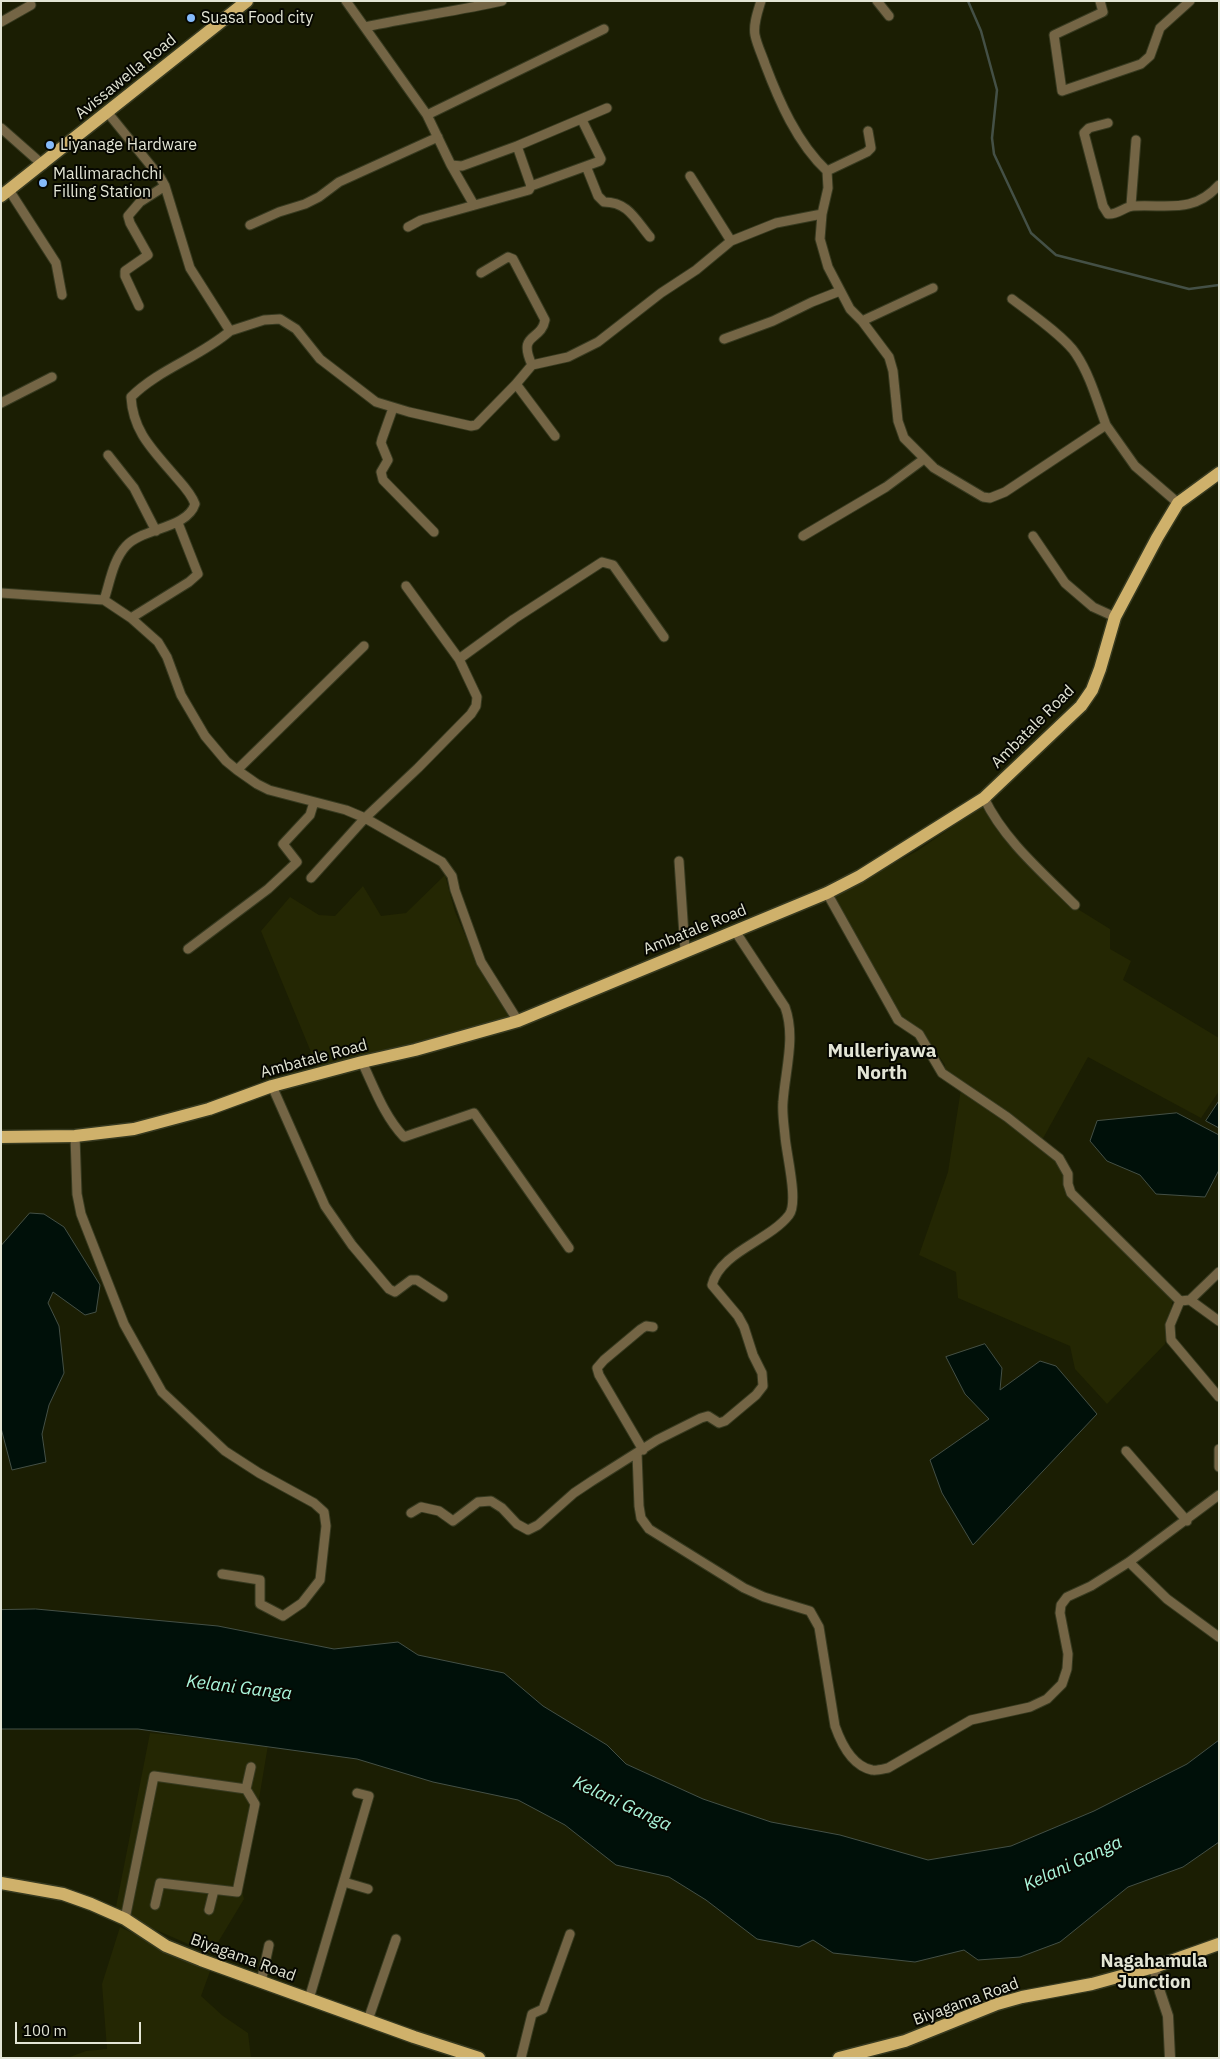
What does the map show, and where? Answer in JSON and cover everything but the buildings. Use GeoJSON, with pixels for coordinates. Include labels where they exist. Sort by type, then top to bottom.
{"type":"FeatureCollection","features":[{"type":"Feature","properties":{"kind":"main road","name":"Avissawella Road"},"geometry":{"type":"LineString","coordinates":[[5,193],[43,165],[248,1]]}},
{"type":"Feature","properties":{"kind":"main road","name":"Ambatale Road"},"geometry":{"type":"LineString","coordinates":[[1,1137],[75,1136],[134,1129],[209,1109],[272,1086],[415,1050],[518,1021],[685,950],[827,893],[860,876],[984,798],[1081,706],[1092,690],[1115,617],[1157,538],[1178,503],[1219,473]]}},
{"type":"Feature","properties":{"kind":"main road","name":"Biyagama Road"},"geometry":{"type":"LineString","coordinates":[[1,1883],[63,1894],[91,1904],[125,1919],[166,1946],[260,1982],[479,2058]]}},
{"type":"Feature","properties":{"kind":"main road","name":"Biyagama Road"},"geometry":{"type":"LineString","coordinates":[[839,2058],[904,2042],[997,2004],[1022,1997],[1092,1984],[1154,1968],[1219,1944]]}},
{"type":"Feature","properties":{"kind":"street"},"geometry":{"type":"LineString","coordinates":[[346,1],[427,115],[451,165],[474,205]]}},
{"type":"Feature","properties":{"kind":"street"},"geometry":{"type":"LineString","coordinates":[[365,27],[502,1]]}},
{"type":"Feature","properties":{"kind":"street"},"geometry":{"type":"LineString","coordinates":[[761,1],[754,34],[778,97],[801,138],[827,171],[828,188],[822,214],[820,239],[828,267],[850,309],[862,321],[889,357],[894,371],[898,421],[904,438],[934,468],[983,497],[990,498],[1005,492],[1106,425]]}},
{"type":"Feature","properties":{"kind":"street"},"geometry":{"type":"LineString","coordinates":[[877,1],[888,16]]}},
{"type":"Feature","properties":{"kind":"street"},"geometry":{"type":"LineString","coordinates":[[1100,1],[1103,12],[1054,35],[1062,91],[1141,64],[1150,56],[1160,28],[1190,1]]}},
{"type":"Feature","properties":{"kind":"street"},"geometry":{"type":"LineString","coordinates":[[1,22],[31,5]]}},
{"type":"Feature","properties":{"kind":"street"},"geometry":{"type":"LineString","coordinates":[[427,115],[604,29]]}},
{"type":"Feature","properties":{"kind":"street"},"geometry":{"type":"LineString","coordinates":[[451,165],[462,166],[517,146],[608,108]]}},
{"type":"Feature","properties":{"kind":"street"},"geometry":{"type":"LineString","coordinates":[[108,113],[165,186],[190,268],[230,331]]}},
{"type":"Feature","properties":{"kind":"street"},"geometry":{"type":"LineString","coordinates":[[408,227],[421,220],[529,190],[531,186],[600,161],[601,159],[582,120]]}},
{"type":"Feature","properties":{"kind":"street"},"geometry":{"type":"LineString","coordinates":[[1108,122],[1089,128],[1084,133],[1103,206],[1108,214],[1113,214],[1131,206],[1174,207],[1193,203],[1208,195],[1219,185]]}},
{"type":"Feature","properties":{"kind":"street"},"geometry":{"type":"LineString","coordinates":[[1,128],[43,165]]}},
{"type":"Feature","properties":{"kind":"street"},"geometry":{"type":"LineString","coordinates":[[827,171],[872,148],[868,131]]}},
{"type":"Feature","properties":{"kind":"street"},"geometry":{"type":"LineString","coordinates":[[250,225],[279,212],[305,204],[339,182],[438,137]]}},
{"type":"Feature","properties":{"kind":"street"},"geometry":{"type":"LineString","coordinates":[[1131,206],[1136,140]]}},
{"type":"Feature","properties":{"kind":"street"},"geometry":{"type":"LineString","coordinates":[[517,146],[531,186]]}},
{"type":"Feature","properties":{"kind":"street"},"geometry":{"type":"LineString","coordinates":[[586,166],[598,196],[604,202],[614,202],[623,205],[650,237]]}},
{"type":"Feature","properties":{"kind":"street"},"geometry":{"type":"LineString","coordinates":[[690,176],[730,242]]}},
{"type":"Feature","properties":{"kind":"street"},"geometry":{"type":"LineString","coordinates":[[139,306],[125,276],[125,271],[148,256],[128,216],[140,202],[165,186]]}},
{"type":"Feature","properties":{"kind":"street"},"geometry":{"type":"LineString","coordinates":[[5,193],[56,263],[62,295]]}},
{"type":"Feature","properties":{"kind":"street"},"geometry":{"type":"LineString","coordinates":[[104,600],[117,559],[125,547],[141,536],[178,523],[194,508],[193,499],[144,440],[132,414],[131,397],[142,386],[214,344],[230,331],[264,320],[280,319],[296,329],[320,359],[376,402],[393,408],[471,426],[476,425],[532,365],[568,357],[598,342],[661,293],[696,270],[730,242],[776,223],[822,214]]}},
{"type":"Feature","properties":{"kind":"street"},"geometry":{"type":"LineString","coordinates":[[482,272],[508,258],[513,259],[545,320],[544,325],[527,343],[526,351],[532,365]]}},
{"type":"Feature","properties":{"kind":"street"},"geometry":{"type":"LineString","coordinates":[[862,321],[933,288]]}},
{"type":"Feature","properties":{"kind":"street"},"geometry":{"type":"LineString","coordinates":[[724,339],[773,321],[840,291]]}},
{"type":"Feature","properties":{"kind":"street"},"geometry":{"type":"LineString","coordinates":[[1012,299],[1042,322],[1075,352],[1087,373],[1106,425],[1135,466],[1178,503]]}},
{"type":"Feature","properties":{"kind":"street"},"geometry":{"type":"LineString","coordinates":[[1,403],[52,377]]}},
{"type":"Feature","properties":{"kind":"street"},"geometry":{"type":"LineString","coordinates":[[516,384],[555,436]]}},
{"type":"Feature","properties":{"kind":"street"},"geometry":{"type":"LineString","coordinates":[[393,408],[381,443],[388,460],[381,472],[383,480],[434,532]]}},
{"type":"Feature","properties":{"kind":"street"},"geometry":{"type":"LineString","coordinates":[[108,456],[134,488],[156,531]]}},
{"type":"Feature","properties":{"kind":"street"},"geometry":{"type":"LineString","coordinates":[[803,536],[886,487],[924,459]]}},
{"type":"Feature","properties":{"kind":"street"},"geometry":{"type":"LineString","coordinates":[[130,618],[195,579],[198,574],[178,523]]}},
{"type":"Feature","properties":{"kind":"street"},"geometry":{"type":"LineString","coordinates":[[1033,536],[1065,583],[1093,607],[1115,617]]}},
{"type":"Feature","properties":{"kind":"street"},"geometry":{"type":"LineString","coordinates":[[460,659],[514,620],[602,562],[613,565],[664,637]]}},
{"type":"Feature","properties":{"kind":"street"},"geometry":{"type":"LineString","coordinates":[[311,878],[365,818],[472,714],[476,706],[477,697],[460,659],[406,586]]}},
{"type":"Feature","properties":{"kind":"street"},"geometry":{"type":"LineString","coordinates":[[1,593],[104,600],[130,618],[158,642],[167,658],[181,695],[206,736],[226,761],[237,770],[256,784],[269,790],[346,810],[365,818],[433,856],[448,868],[481,962],[518,1021]]}},
{"type":"Feature","properties":{"kind":"street"},"geometry":{"type":"LineString","coordinates":[[237,770],[364,646]]}},
{"type":"Feature","properties":{"kind":"street"},"geometry":{"type":"LineString","coordinates":[[984,798],[998,824],[1075,905]]}},
{"type":"Feature","properties":{"kind":"street"},"geometry":{"type":"LineString","coordinates":[[188,949],[268,890],[297,862],[283,844],[310,815],[314,802]]}},
{"type":"Feature","properties":{"kind":"street"},"geometry":{"type":"LineString","coordinates":[[679,860],[685,950]]}},
{"type":"Feature","properties":{"kind":"street"},"geometry":{"type":"LineString","coordinates":[[827,893],[898,1020],[919,1034],[942,1073],[1007,1117],[1060,1158],[1068,1174],[1068,1184],[1071,1193],[1180,1301]]}},
{"type":"Feature","properties":{"kind":"street"},"geometry":{"type":"LineString","coordinates":[[411,1513],[421,1507],[439,1511],[453,1521],[478,1502],[491,1501],[502,1508],[516,1524],[528,1530],[538,1525],[574,1493],[640,1451],[701,1418],[708,1416],[719,1423],[725,1421],[764,1386],[762,1373],[753,1355],[744,1326],[712,1285],[714,1275],[723,1264],[782,1222],[791,1213],[793,1202],[786,1150],[783,1104],[790,1039],[790,1021],[785,1007],[735,931]]}},
{"type":"Feature","properties":{"kind":"street"},"geometry":{"type":"LineString","coordinates":[[362,1062],[381,1103],[396,1128],[404,1137],[474,1113],[570,1248]]}},
{"type":"Feature","properties":{"kind":"street"},"geometry":{"type":"LineString","coordinates":[[272,1086],[314,1185],[325,1206],[352,1245],[388,1290],[395,1292],[412,1280],[417,1280],[443,1297]]}},
{"type":"Feature","properties":{"kind":"street"},"geometry":{"type":"LineString","coordinates":[[75,1136],[77,1194],[81,1214],[124,1324],[162,1392],[225,1451],[259,1473],[314,1504],[324,1512],[326,1526],[320,1580],[302,1603],[283,1616],[260,1604],[260,1580],[222,1574]]}},
{"type":"Feature","properties":{"kind":"street"},"geometry":{"type":"LineString","coordinates":[[1180,1301],[1190,1300],[1219,1272]]}},
{"type":"Feature","properties":{"kind":"street"},"geometry":{"type":"LineString","coordinates":[[1190,1300],[1219,1321]]}},
{"type":"Feature","properties":{"kind":"street"},"geometry":{"type":"LineString","coordinates":[[1180,1301],[1170,1325],[1171,1340],[1219,1397]]}},
{"type":"Feature","properties":{"kind":"street"},"geometry":{"type":"LineString","coordinates":[[653,1327],[646,1326],[641,1329],[597,1368],[640,1451],[639,1506],[641,1518],[649,1529],[744,1588],[764,1597],[810,1611],[816,1618],[819,1627],[835,1726],[839,1738],[859,1765],[873,1770],[888,1768],[971,1720],[1030,1707],[1048,1700],[1062,1684],[1067,1669],[1068,1654],[1060,1622],[1061,1605],[1067,1597],[1091,1586],[1129,1562],[1187,1521],[1219,1495]]}},
{"type":"Feature","properties":{"kind":"street"},"geometry":{"type":"LineString","coordinates":[[1219,1450],[1219,1467]]}},
{"type":"Feature","properties":{"kind":"street"},"geometry":{"type":"LineString","coordinates":[[1126,1451],[1187,1521]]}},
{"type":"Feature","properties":{"kind":"street"},"geometry":{"type":"LineString","coordinates":[[1129,1562],[1167,1599],[1219,1637]]}},
{"type":"Feature","properties":{"kind":"street"},"geometry":{"type":"LineString","coordinates":[[155,1905],[160,1883],[237,1892],[255,1804],[246,1789],[251,1767]]}},
{"type":"Feature","properties":{"kind":"street"},"geometry":{"type":"LineString","coordinates":[[125,1919],[154,1776],[246,1789]]}},
{"type":"Feature","properties":{"kind":"street"},"geometry":{"type":"LineString","coordinates":[[309,1999],[369,1796],[357,1793]]}},
{"type":"Feature","properties":{"kind":"street"},"geometry":{"type":"LineString","coordinates":[[344,1882],[368,1889]]}},
{"type":"Feature","properties":{"kind":"street"},"geometry":{"type":"LineString","coordinates":[[209,1910],[214,1890]]}},
{"type":"Feature","properties":{"kind":"street"},"geometry":{"type":"LineString","coordinates":[[521,2058],[532,2014],[543,2009],[570,1934]]}},
{"type":"Feature","properties":{"kind":"street"},"geometry":{"type":"LineString","coordinates":[[368,2020],[396,1938]]}},
{"type":"Feature","properties":{"kind":"street"},"geometry":{"type":"LineString","coordinates":[[260,1982],[269,1945]]}},
{"type":"Feature","properties":{"kind":"street"},"geometry":{"type":"LineString","coordinates":[[1154,1968],[1168,2016],[1170,2058]]}},
{"type":"Feature","properties":{"kind":"shaded area"},"geometry":{"type":"Polygon","coordinates":[[[986,804],[1076,908],[1110,929],[1110,949],[1131,961],[1123,980],[1219,1038],[1219,1091],[1201,1118],[1088,1057],[1041,1142],[945,1072],[945,1065],[924,1033],[901,1016],[832,896],[917,851],[986,804]]]}},
{"type":"Feature","properties":{"kind":"shaded area"},"geometry":{"type":"Polygon","coordinates":[[[445,875],[455,912],[480,969],[498,993],[511,1017],[318,1069],[261,931],[290,897],[319,915],[335,916],[363,886],[381,916],[406,913],[445,875]]]}},
{"type":"Feature","properties":{"kind":"shaded area"},"geometry":{"type":"Polygon","coordinates":[[[961,1089],[1005,1120],[1056,1160],[1065,1175],[1066,1193],[1173,1298],[1165,1344],[1107,1404],[1075,1369],[1070,1346],[958,1298],[956,1272],[919,1255],[948,1172],[961,1089]]]}},
{"type":"Feature","properties":{"kind":"shaded area"},"geometry":{"type":"Polygon","coordinates":[[[150,1733],[268,1745],[255,1823],[239,1879],[244,1899],[211,1954],[115,1912],[150,1733]]]}},
{"type":"Feature","properties":{"kind":"shaded area"},"geometry":{"type":"Polygon","coordinates":[[[120,1927],[187,1959],[212,1966],[201,1996],[223,2016],[248,2033],[251,2058],[67,2058],[86,2051],[107,2049],[102,1984],[120,1927]]]}},
{"type":"Feature","properties":{"kind":"water"},"geometry":{"type":"Polygon","coordinates":[[[1219,1101],[1219,1128],[1206,1121],[1219,1101]]]}},
{"type":"Feature","properties":{"kind":"water"},"geometry":{"type":"Polygon","coordinates":[[[1177,1113],[1219,1135],[1219,1170],[1205,1197],[1156,1194],[1140,1175],[1107,1161],[1090,1141],[1097,1121],[1177,1113]]]}},
{"type":"Feature","properties":{"kind":"water"},"geometry":{"type":"Polygon","coordinates":[[[30,1213],[44,1214],[64,1227],[100,1285],[96,1312],[85,1315],[53,1292],[48,1303],[59,1326],[64,1373],[49,1405],[42,1434],[46,1462],[12,1470],[1,1428],[1,1246],[30,1213]]]}},
{"type":"Feature","properties":{"kind":"water"},"geometry":{"type":"Polygon","coordinates":[[[985,1344],[1002,1368],[1000,1390],[1040,1361],[1056,1366],[1097,1414],[973,1545],[942,1493],[930,1460],[989,1419],[965,1394],[946,1357],[985,1344]]]}},
{"type":"Feature","properties":{"kind":"water","name":"Kelani Ganga"},"geometry":{"type":"Polygon","coordinates":[[[36,1609],[218,1626],[334,1649],[398,1642],[418,1655],[504,1673],[543,1706],[607,1745],[626,1764],[703,1799],[771,1822],[840,1835],[928,1860],[1011,1846],[1094,1811],[1187,1764],[1219,1740],[1219,1842],[1183,1867],[1128,1887],[1060,1942],[1020,1957],[978,1960],[964,1950],[915,1962],[833,1953],[813,1940],[799,1947],[757,1939],[706,1900],[669,1877],[616,1865],[565,1825],[518,1800],[433,1782],[357,1759],[138,1729],[1,1729],[1,1610],[36,1609]]]}},
{"type":"Feature","properties":{"kind":"waterway"},"geometry":{"type":"LineString","coordinates":[[968,1],[981,31],[997,90],[992,138],[994,154],[1031,233],[1056,255],[1189,289],[1219,285]]}},
{"type":"Feature","properties":{"kind":"place","name":"Suasa Food city"},"geometry":{"type":"Point","coordinates":[191,18]}},
{"type":"Feature","properties":{"kind":"place","name":"Liyanage Hardware"},"geometry":{"type":"Point","coordinates":[50,145]}},
{"type":"Feature","properties":{"kind":"place","name":"Mallimarachchi Filling Station"},"geometry":{"type":"Point","coordinates":[43,183]}},
{"type":"Feature","properties":{"kind":"district","name":"Mulleriyawa North"},"geometry":{"type":"Point","coordinates":[882,1063]}},
{"type":"Feature","properties":{"kind":"district","name":"Nagahamula Junction"},"geometry":{"type":"Point","coordinates":[1154,1972]}}]}
